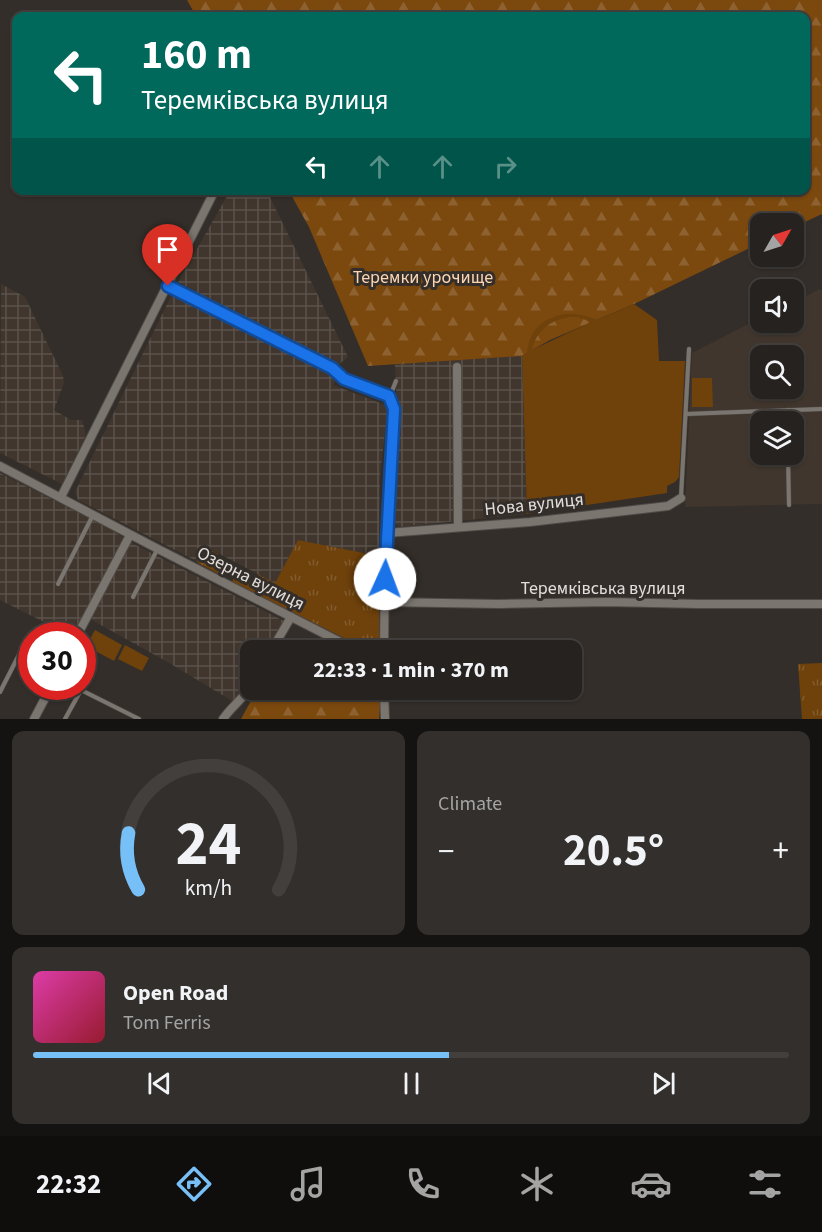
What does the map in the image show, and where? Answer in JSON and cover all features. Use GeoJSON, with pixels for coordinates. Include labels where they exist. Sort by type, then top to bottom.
{"type":"FeatureCollection","features":[{"type":"Feature","properties":{"kind":"street"},"geometry":{"type":"LineString","coordinates":[[61,497],[212,195]]}},
{"type":"Feature","properties":{"kind":"street"},"geometry":{"type":"LineString","coordinates":[[168,286],[332,368],[344,379],[389,396],[394,409],[384,640]]}},
{"type":"Feature","properties":{"kind":"street"},"geometry":{"type":"LineString","coordinates":[[457,367],[458,527]]}},
{"type":"Feature","properties":{"kind":"street","name":"Озерна вулиця"},"geometry":{"type":"LineString","coordinates":[[0,466],[336,640]]}},
{"type":"Feature","properties":{"kind":"street","name":"Нова вулиця"},"geometry":{"type":"LineString","coordinates":[[387,533],[530,522],[668,506],[681,498]]}},
{"type":"Feature","properties":{"kind":"street"},"geometry":{"type":"LineString","coordinates":[[84,622],[130,535]]}},
{"type":"Feature","properties":{"kind":"street","name":"Теремківська вулиця"},"geometry":{"type":"LineString","coordinates":[[384,602],[822,604]]}},
{"type":"Feature","properties":{"kind":"street"},"geometry":{"type":"LineString","coordinates":[[277,640],[291,617]]}},
{"type":"Feature","properties":{"kind":"street"},"geometry":{"type":"LineString","coordinates":[[223,719],[240,699]]}},
{"type":"Feature","properties":{"kind":"street"},"geometry":{"type":"LineString","coordinates":[[34,719],[44,700]]}},
{"type":"Feature","properties":{"kind":"street"},"geometry":{"type":"LineString","coordinates":[[384,700],[385,719]]}},
{"type":"Feature","properties":{"kind":"lane"},"geometry":{"type":"LineString","coordinates":[[681,498],[689,349]]}},
{"type":"Feature","properties":{"kind":"lane"},"geometry":{"type":"LineString","coordinates":[[389,396],[396,381]]}},
{"type":"Feature","properties":{"kind":"lane"},"geometry":{"type":"LineString","coordinates":[[686,414],[821,409]]}},
{"type":"Feature","properties":{"kind":"lane"},"geometry":{"type":"LineString","coordinates":[[788,465],[789,505]]}},
{"type":"Feature","properties":{"kind":"lane"},"geometry":{"type":"LineString","coordinates":[[58,584],[94,515]]}},
{"type":"Feature","properties":{"kind":"lane"},"geometry":{"type":"LineString","coordinates":[[133,597],[158,549]]}},
{"type":"Feature","properties":{"kind":"lane"},"geometry":{"type":"LineString","coordinates":[[0,692],[18,657]]}},
{"type":"Feature","properties":{"kind":"lane"},"geometry":{"type":"LineString","coordinates":[[65,719],[81,690],[140,719]]}},
{"type":"Feature","properties":{"kind":"shaded area"},"geometry":{"type":"Polygon","coordinates":[[[228,195],[269,195],[348,357],[336,367],[178,282],[228,195]]]}},
{"type":"Feature","properties":{"kind":"shaded area"},"geometry":{"type":"Polygon","coordinates":[[[1,284],[25,297],[63,376],[64,383],[54,410],[71,420],[82,420],[86,435],[62,484],[0,453],[1,284]]]}},
{"type":"Feature","properties":{"kind":"shaded area"},"geometry":{"type":"Polygon","coordinates":[[[820,289],[822,291],[822,504],[685,507],[692,353],[750,323],[750,333],[804,333],[804,297],[820,289]]]}},
{"type":"Feature","properties":{"kind":"shaded area"},"geometry":{"type":"Polygon","coordinates":[[[173,292],[330,370],[337,378],[333,385],[388,406],[380,476],[379,556],[298,540],[275,583],[210,549],[202,564],[78,500],[75,492],[173,292]]]}},
{"type":"Feature","properties":{"kind":"shaded area"},"geometry":{"type":"Polygon","coordinates":[[[522,356],[527,514],[398,527],[394,522],[397,409],[395,364],[522,356]]]}},
{"type":"Feature","properties":{"kind":"shaded area"},"geometry":{"type":"Polygon","coordinates":[[[0,473],[284,621],[272,640],[240,640],[240,692],[234,702],[83,615],[79,622],[44,622],[0,600],[0,473]]]}},
{"type":"Feature","properties":{"kind":"green space","name":"Теремки урочище"},"geometry":{"type":"Polygon","coordinates":[[[187,0],[822,0],[822,214],[804,222],[804,213],[750,213],[750,248],[634,304],[550,340],[522,356],[368,366],[309,227],[291,195],[810,195],[810,12],[194,12],[187,0]]]}},
{"type":"Feature","properties":{"kind":"green space"},"geometry":{"type":"Polygon","coordinates":[[[634,304],[657,320],[659,361],[685,361],[679,477],[667,486],[667,493],[527,514],[522,356],[527,353],[535,330],[552,317],[574,314],[597,320],[634,304]],[[569,317],[550,324],[540,332],[532,350],[591,322],[578,317],[569,317]]]}},
{"type":"Feature","properties":{"kind":"green space"},"geometry":{"type":"Polygon","coordinates":[[[692,378],[712,378],[713,407],[692,407],[692,378]]]}},
{"type":"Feature","properties":{"kind":"green space"},"geometry":{"type":"Polygon","coordinates":[[[298,540],[379,556],[379,640],[348,640],[232,582],[235,575],[252,582],[257,574],[275,583],[298,540]]]}},
{"type":"Feature","properties":{"kind":"green space"},"geometry":{"type":"Polygon","coordinates":[[[209,549],[218,554],[214,561],[225,568],[221,575],[198,563],[198,561],[203,563],[209,549]]]}},
{"type":"Feature","properties":{"kind":"green space"},"geometry":{"type":"Polygon","coordinates":[[[96,631],[122,645],[114,661],[96,651],[96,631]]]}},
{"type":"Feature","properties":{"kind":"green space"},"geometry":{"type":"Polygon","coordinates":[[[125,645],[149,658],[142,671],[118,659],[125,645]]]}},
{"type":"Feature","properties":{"kind":"green space"},"geometry":{"type":"Polygon","coordinates":[[[822,663],[822,719],[802,719],[798,664],[822,663]]]}},
{"type":"Feature","properties":{"kind":"green space"},"geometry":{"type":"Polygon","coordinates":[[[251,700],[381,700],[379,719],[241,719],[251,700]]]}},
{"type":"Feature","properties":{"kind":"route"},"geometry":{"type":"LineString","coordinates":[[168,286],[332,368],[344,379],[389,396],[394,409],[385,579]]}}]}
